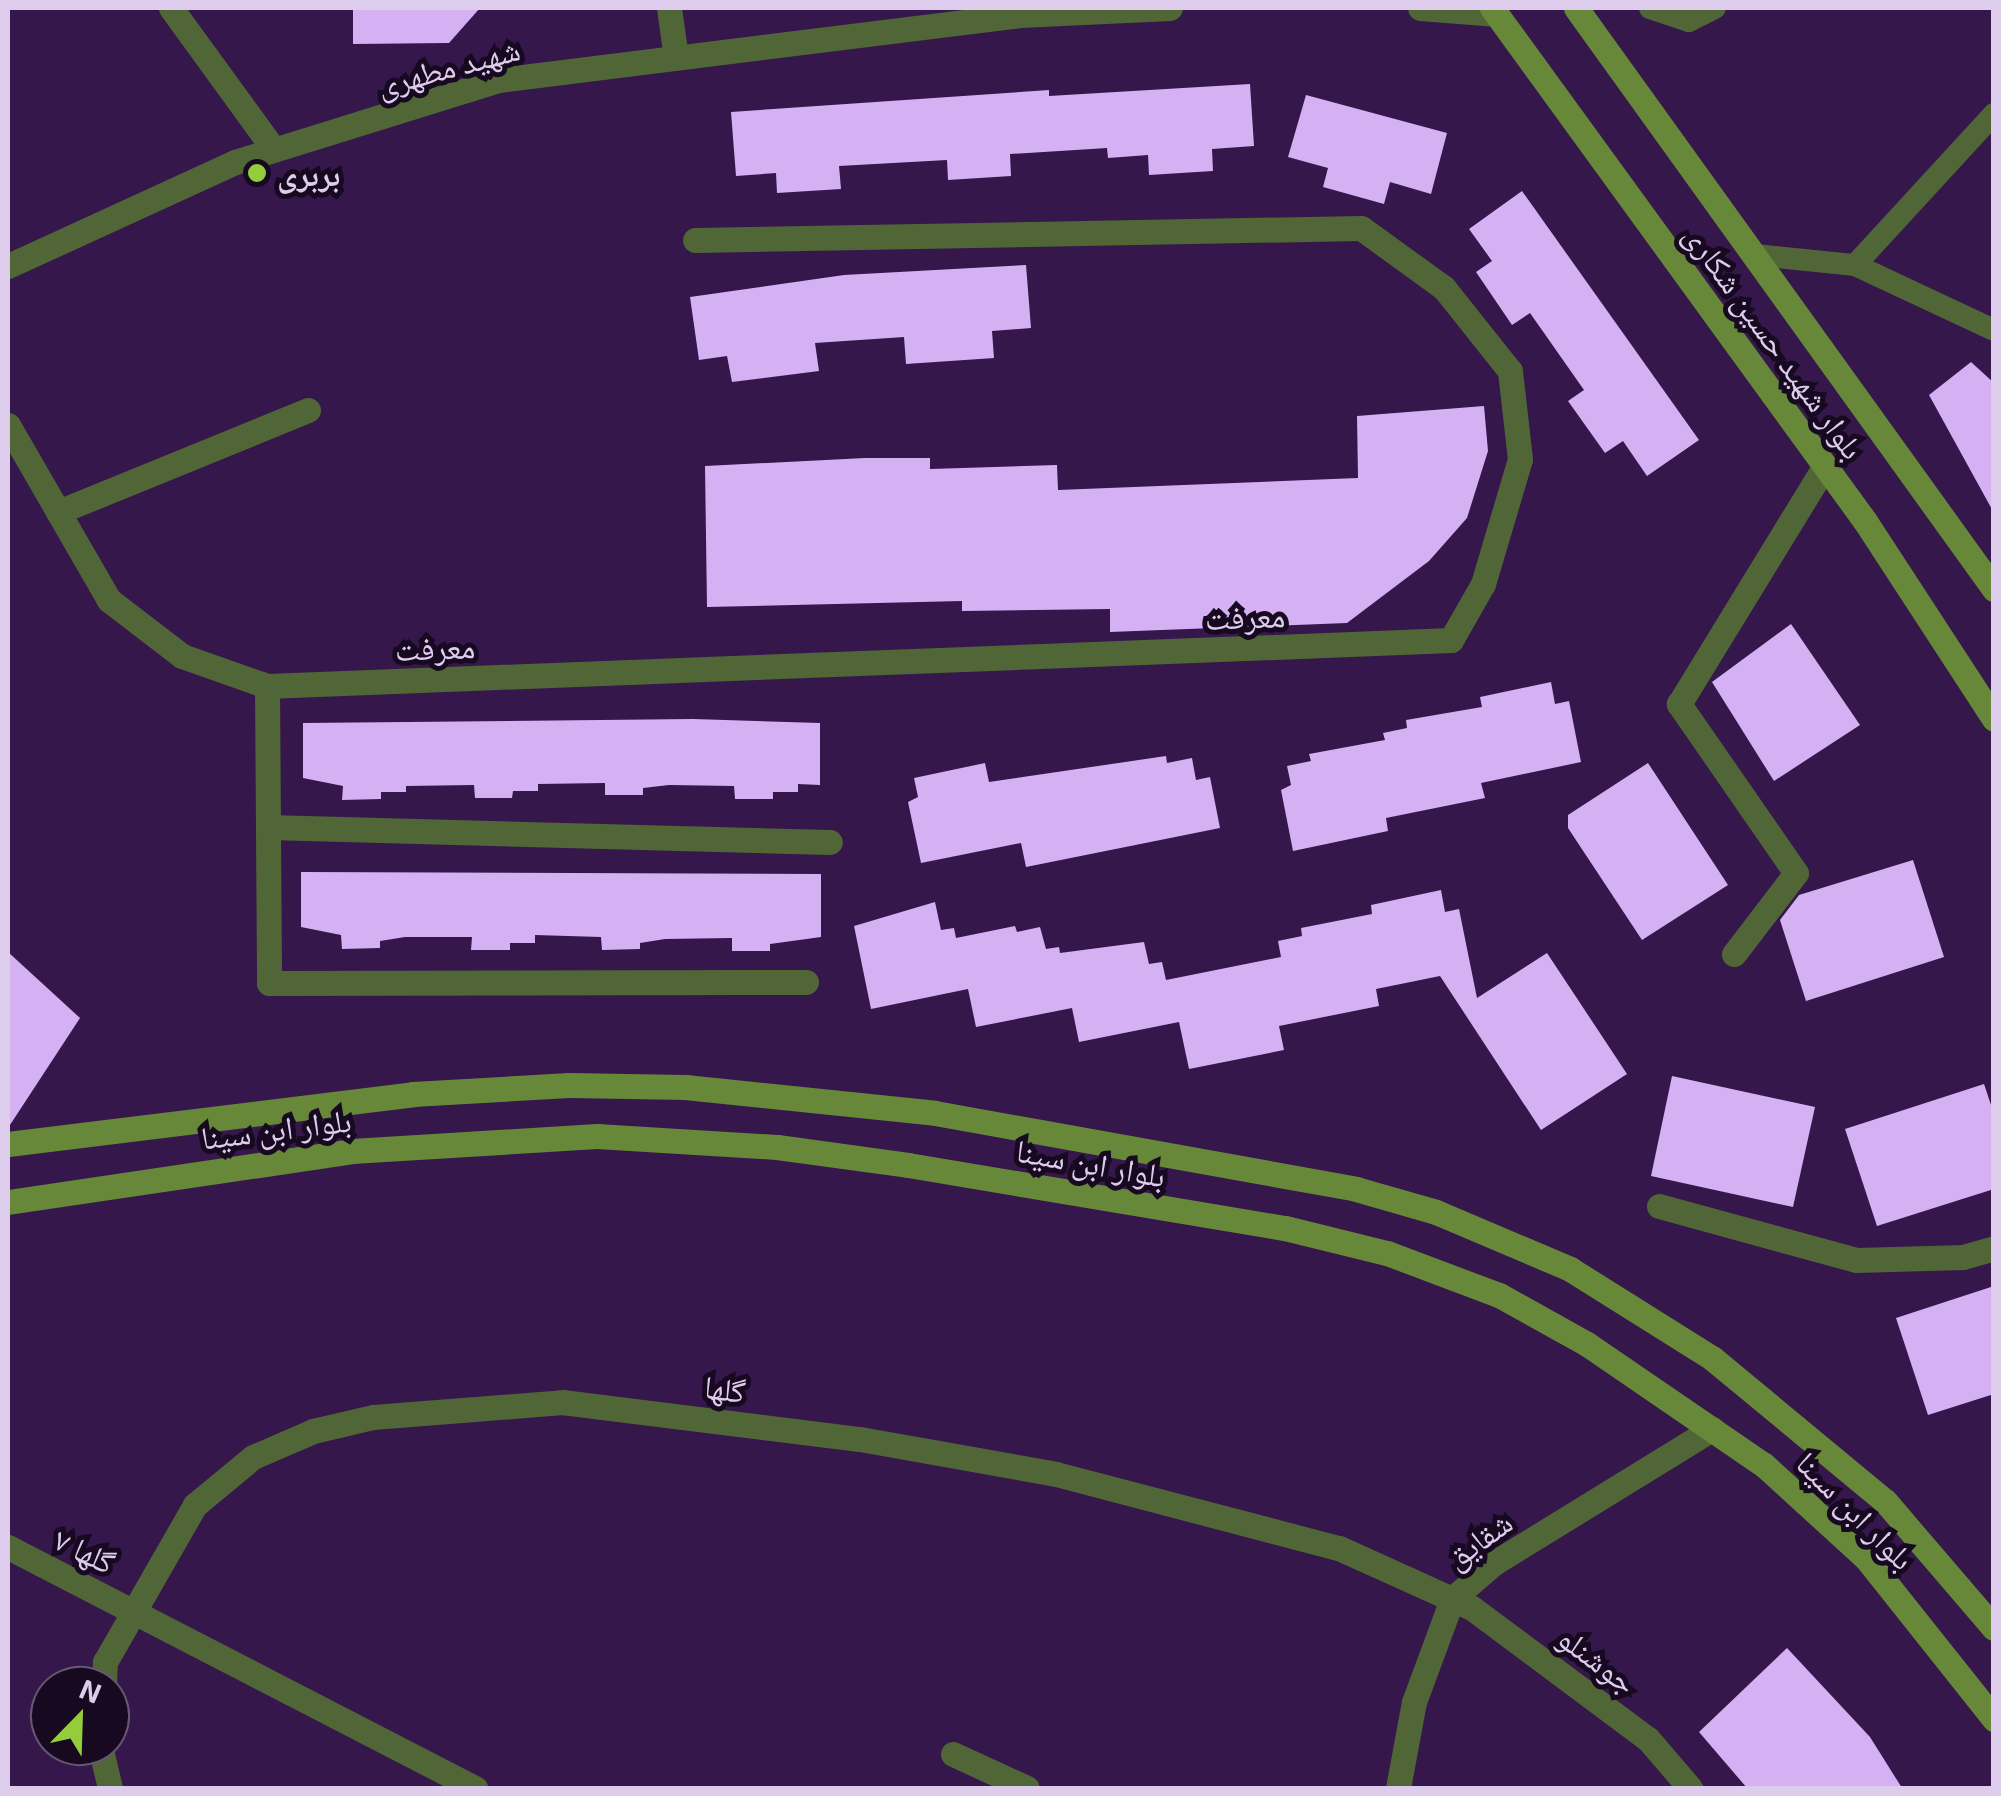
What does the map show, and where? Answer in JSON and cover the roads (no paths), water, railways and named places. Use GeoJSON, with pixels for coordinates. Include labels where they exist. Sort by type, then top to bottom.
{"type":"FeatureCollection","features":[{"type":"Feature","properties":{"kind":"main road","name":"بلوار شهید حسین شکاری"},"geometry":{"type":"LineString","coordinates":[[1576,8],[1994,589]]}},
{"type":"Feature","properties":{"kind":"main road","name":"بلوار شهید حسین شکاری"},"geometry":{"type":"LineString","coordinates":[[1498,10],[1825,466],[1952,648],[1994,719]]}},
{"type":"Feature","properties":{"kind":"main road","name":"بلوار ابن سینا"},"geometry":{"type":"LineString","coordinates":[[8,1144],[413,1094],[685,1087],[935,1113],[1356,1189],[1436,1212],[1554,1262],[1712,1358],[1884,1500],[1994,1628]]}},
{"type":"Feature","properties":{"kind":"main road","name":"بلوار ابن سینا"},"geometry":{"type":"LineString","coordinates":[[8,1202],[242,1164],[507,1138],[777,1147],[1286,1228],[1387,1253],[1499,1295],[1588,1344],[1764,1465],[1866,1558],[1994,1719]]}},
{"type":"Feature","properties":{"kind":"street"},"geometry":{"type":"LineString","coordinates":[[171,8],[274,150]]}},
{"type":"Feature","properties":{"kind":"street"},"geometry":{"type":"LineString","coordinates":[[669,8],[676,58]]}},
{"type":"Feature","properties":{"kind":"street","name":"شهید مطهری"},"geometry":{"type":"LineString","coordinates":[[8,266],[274,150],[498,80],[1020,15],[1170,8]]}},
{"type":"Feature","properties":{"kind":"street"},"geometry":{"type":"LineString","coordinates":[[1420,8],[1498,10]]}},
{"type":"Feature","properties":{"kind":"street","name":"معرفت"},"geometry":{"type":"LineString","coordinates":[[8,425],[110,600],[182,656],[267,686],[1451,640],[1484,584],[1520,459],[1510,371],[1444,288],[1361,228],[695,240]]}},
{"type":"Feature","properties":{"kind":"street"},"geometry":{"type":"LineString","coordinates":[[58,512],[308,410]]}},
{"type":"Feature","properties":{"kind":"street"},"geometry":{"type":"LineString","coordinates":[[1734,954],[1796,872],[1679,704],[1825,466]]}},
{"type":"Feature","properties":{"kind":"street"},"geometry":{"type":"LineString","coordinates":[[267,686],[268,984],[806,982]]}},
{"type":"Feature","properties":{"kind":"street"},"geometry":{"type":"LineString","coordinates":[[268,827],[830,842]]}},
{"type":"Feature","properties":{"kind":"street"},"geometry":{"type":"LineString","coordinates":[[1659,1206],[1856,1260],[1964,1257],[1994,1248]]}},
{"type":"Feature","properties":{"kind":"street","name":"گلها"},"geometry":{"type":"LineString","coordinates":[[106,1666],[195,1505],[253,1457],[313,1431],[374,1417],[562,1402],[783,1428],[1056,1474],[1339,1548],[1452,1599]]}},
{"type":"Feature","properties":{"kind":"street","name":"شقایق"},"geometry":{"type":"LineString","coordinates":[[1398,1788],[1414,1702],[1452,1599],[1494,1563],[1712,1429]]}},
{"type":"Feature","properties":{"kind":"street","name":"گلها ۷"},"geometry":{"type":"LineString","coordinates":[[8,1548],[475,1788]]}},
{"type":"Feature","properties":{"kind":"street","name":"جوشنلو"},"geometry":{"type":"LineString","coordinates":[[1452,1599],[1568,1674],[1648,1739],[1690,1788]]}},
{"type":"Feature","properties":{"kind":"street"},"geometry":{"type":"LineString","coordinates":[[953,1754],[1026,1788]]}},
{"type":"Feature","properties":{"kind":"lane"},"geometry":{"type":"LineString","coordinates":[[1650,8],[1690,21],[1715,8]]}},
{"type":"Feature","properties":{"kind":"lane"},"geometry":{"type":"LineString","coordinates":[[1855,264],[1994,114]]}},
{"type":"Feature","properties":{"kind":"lane"},"geometry":{"type":"LineString","coordinates":[[1756,255],[1855,264],[1994,330]]}},
{"type":"Feature","properties":{"kind":"place","name":"بربری"},"geometry":{"type":"Point","coordinates":[257,173]}}]}
